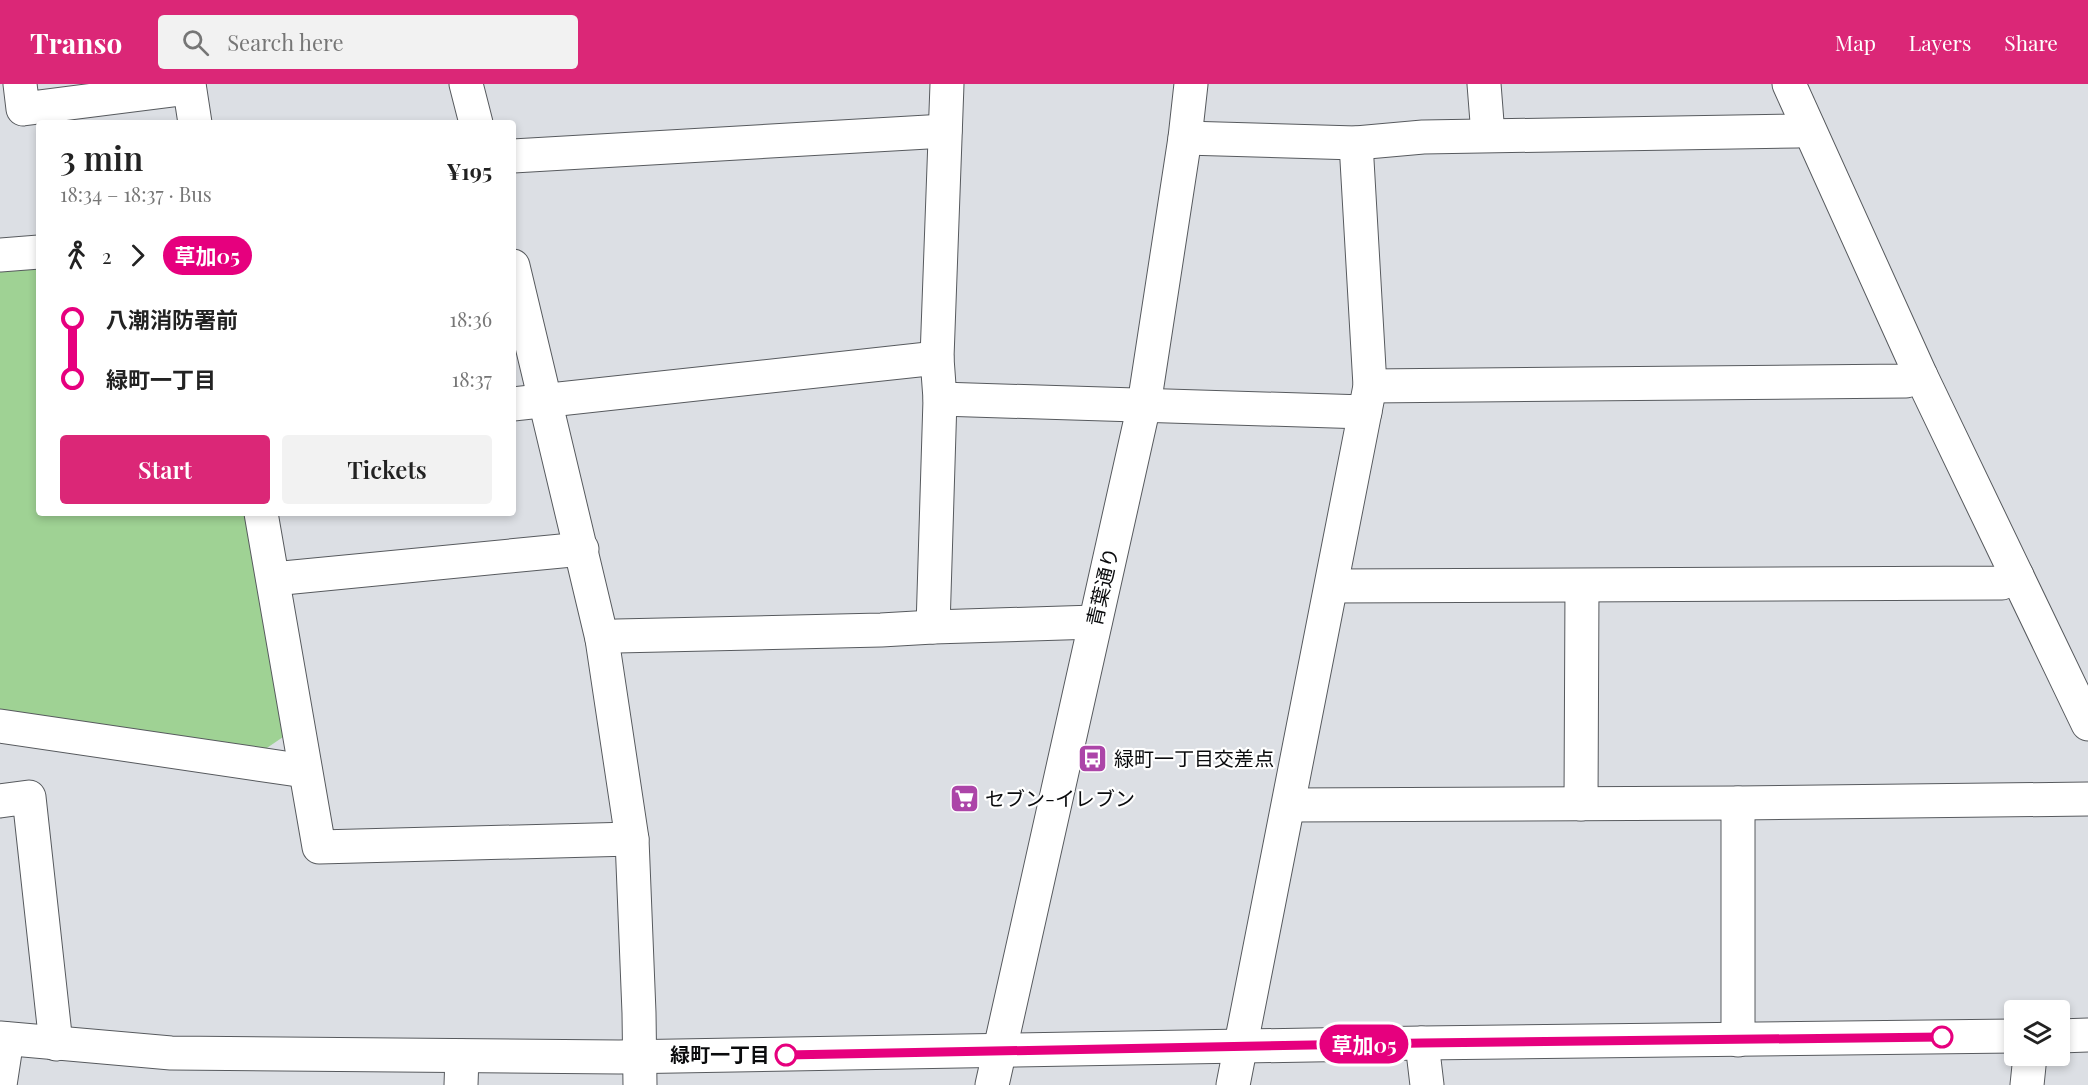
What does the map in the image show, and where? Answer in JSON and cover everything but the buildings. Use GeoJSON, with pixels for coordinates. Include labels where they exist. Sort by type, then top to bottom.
{"type":"FeatureCollection","features":[{"type":"Feature","properties":{"kind":"street"},"geometry":{"type":"LineString","coordinates":[[20,84],[23,109],[189,86],[195,120]]}},
{"type":"Feature","properties":{"kind":"street"},"geometry":{"type":"LineString","coordinates":[[466,84],[475,120]]}},
{"type":"Feature","properties":{"kind":"street"},"geometry":{"type":"LineString","coordinates":[[933,627],[940,399],[937,358],[946,84]]}},
{"type":"Feature","properties":{"kind":"street","name":"青葉通り"},"geometry":{"type":"LineString","coordinates":[[992,1085],[1144,405],[1185,138],[1191,84]]}},
{"type":"Feature","properties":{"kind":"street"},"geometry":{"type":"LineString","coordinates":[[1484,84],[1488,135]]}},
{"type":"Feature","properties":{"kind":"street"},"geometry":{"type":"LineString","coordinates":[[1789,84],[1921,375],[2088,724]]}},
{"type":"Feature","properties":{"kind":"street"},"geometry":{"type":"LineString","coordinates":[[1185,138],[1356,142],[1488,135],[1797,131],[1808,127]]}},
{"type":"Feature","properties":{"kind":"street"},"geometry":{"type":"LineString","coordinates":[[516,156],[945,131]]}},
{"type":"Feature","properties":{"kind":"street"},"geometry":{"type":"LineString","coordinates":[[1233,1085],[1368,399],[1356,142]]}},
{"type":"Feature","properties":{"kind":"street"},"geometry":{"type":"LineString","coordinates":[[0,255],[36,252]]}},
{"type":"Feature","properties":{"kind":"street"},"geometry":{"type":"LineString","coordinates":[[516,278],[602,639],[632,839],[640,1071]]}},
{"type":"Feature","properties":{"kind":"street"},"geometry":{"type":"LineString","coordinates":[[516,404],[937,358]]}},
{"type":"Feature","properties":{"kind":"street"},"geometry":{"type":"LineString","coordinates":[[940,399],[1144,405],[1906,381],[1921,375]]}},
{"type":"Feature","properties":{"kind":"street"},"geometry":{"type":"LineString","coordinates":[[262,516],[319,847],[632,839]]}},
{"type":"Feature","properties":{"kind":"street"},"geometry":{"type":"LineString","coordinates":[[273,579],[582,549]]}},
{"type":"Feature","properties":{"kind":"street"},"geometry":{"type":"LineString","coordinates":[[1332,586],[2002,583],[2017,576]]}},
{"type":"Feature","properties":{"kind":"street"},"geometry":{"type":"LineString","coordinates":[[1581,804],[1582,586]]}},
{"type":"Feature","properties":{"kind":"street"},"geometry":{"type":"LineString","coordinates":[[602,639],[617,636],[1095,622]]}},
{"type":"Feature","properties":{"kind":"street"},"geometry":{"type":"LineString","coordinates":[[0,726],[304,771]]}},
{"type":"Feature","properties":{"kind":"street"},"geometry":{"type":"LineString","coordinates":[[0,801],[28,797],[56,1044]]}},
{"type":"Feature","properties":{"kind":"street"},"geometry":{"type":"LineString","coordinates":[[1289,805],[1738,803],[2088,798]]}},
{"type":"Feature","properties":{"kind":"street"},"geometry":{"type":"LineString","coordinates":[[1738,803],[1738,1040]]}},
{"type":"Feature","properties":{"kind":"street"},"geometry":{"type":"LineString","coordinates":[[2070,1036],[2088,1035]]}},
{"type":"Feature","properties":{"kind":"street"},"geometry":{"type":"LineString","coordinates":[[0,1085],[4,1038],[171,1053],[461,1070],[640,1071],[1000,1051],[2004,1036]]}},
{"type":"Feature","properties":{"kind":"street"},"geometry":{"type":"LineString","coordinates":[[1422,1043],[1427,1085]]}},
{"type":"Feature","properties":{"kind":"street"},"geometry":{"type":"LineString","coordinates":[[2027,1085],[2029,1066]]}},
{"type":"Feature","properties":{"kind":"green space"},"geometry":{"type":"Polygon","coordinates":[[[36,263],[36,516],[246,516],[283,737],[261,752],[0,712],[0,268],[36,263]]]}},
{"type":"Feature","properties":{"kind":"bus line","name":"草加05"},"geometry":{"type":"LineString","coordinates":[[786,1055],[1422,1043],[1942,1037]]}},
{"type":"Feature","properties":{"kind":"place","name":"緑町一丁目交差点"},"geometry":{"type":"Point","coordinates":[1093,759]}},
{"type":"Feature","properties":{"kind":"place","name":"セブン-イレブン"},"geometry":{"type":"Point","coordinates":[964,799]}},
{"type":"Feature","properties":{"kind":"place","name":"緑町一丁目"},"geometry":{"type":"Point","coordinates":[786,1055]}}]}
